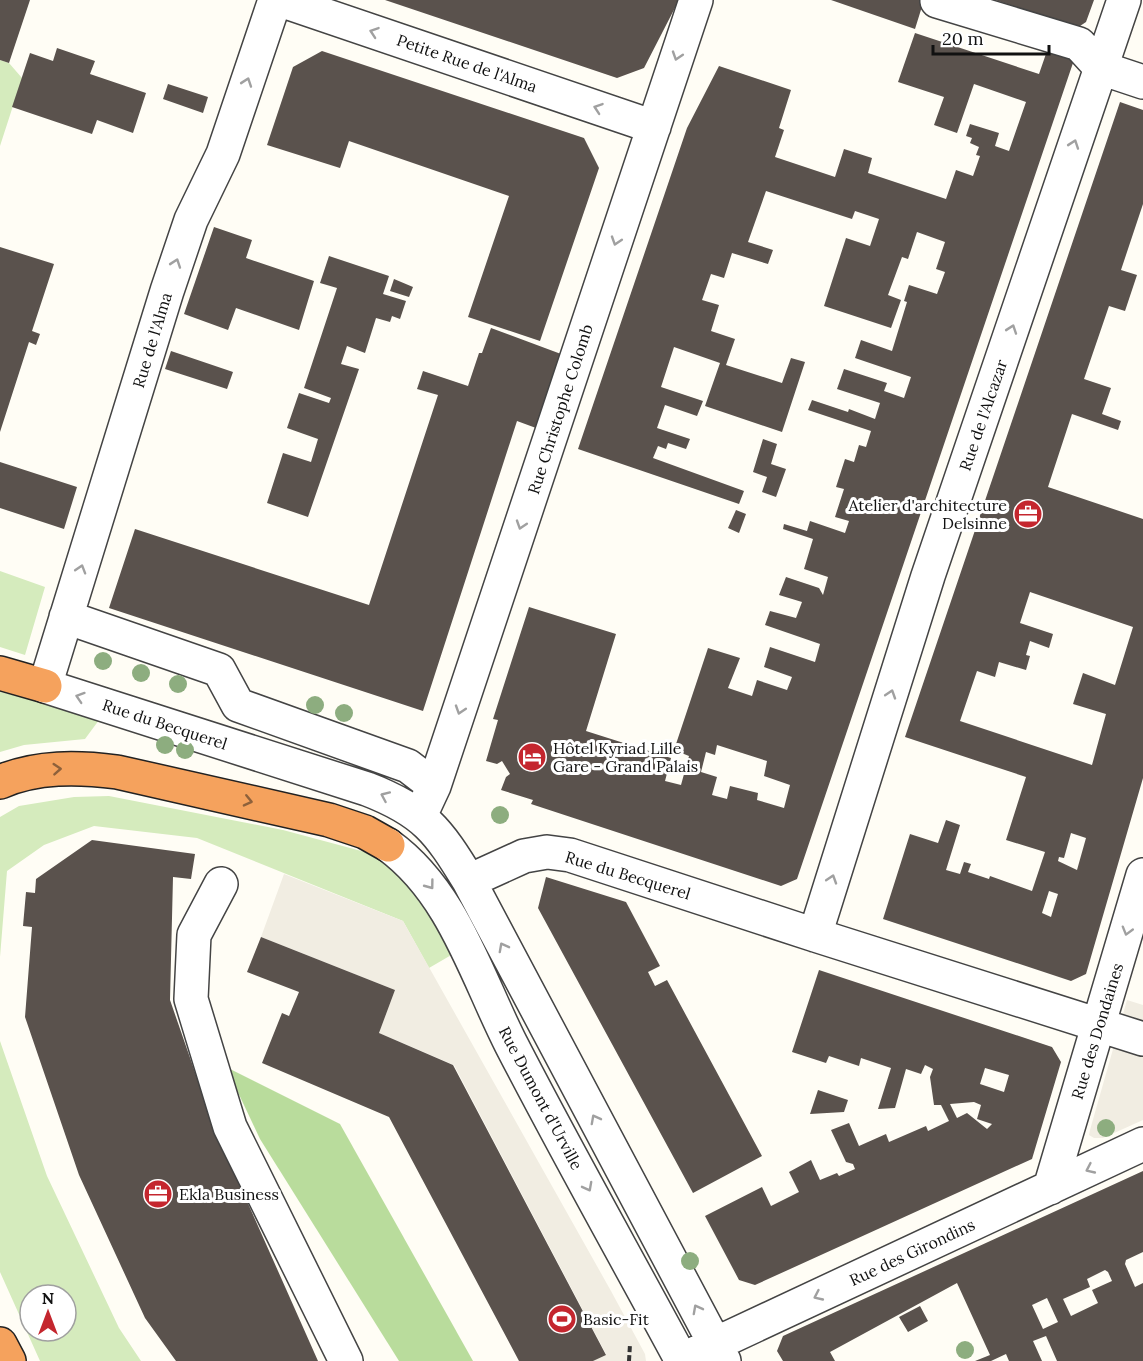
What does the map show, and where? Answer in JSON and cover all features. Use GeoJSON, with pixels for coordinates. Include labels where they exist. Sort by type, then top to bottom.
{"type":"FeatureCollection","features":[{"type":"Feature","properties":{"kind":"highway"},"geometry":{"type":"LineString","coordinates":[[0,673],[45,686]]}},
{"type":"Feature","properties":{"kind":"highway"},"geometry":{"type":"LineString","coordinates":[[0,782],[44,770],[82,768],[117,772],[329,820],[364,832],[388,845]]}},
{"type":"Feature","properties":{"kind":"highway"},"geometry":{"type":"LineString","coordinates":[[0,1344],[9,1361]]}},
{"type":"Feature","properties":{"kind":"street","name":"Rue de l'Alma"},"geometry":{"type":"LineString","coordinates":[[45,686],[191,220],[223,154],[275,0]]}},
{"type":"Feature","properties":{"kind":"street","name":"Petite Rue de l'Alma"},"geometry":{"type":"LineString","coordinates":[[280,0],[654,127]]}},
{"type":"Feature","properties":{"kind":"street","name":"Rue Christophe Colomb"},"geometry":{"type":"LineString","coordinates":[[420,816],[434,786],[696,0]]}},
{"type":"Feature","properties":{"kind":"street","name":"Rue de l'Alcazar"},"geometry":{"type":"LineString","coordinates":[[814,935],[928,576],[1124,0]]}},
{"type":"Feature","properties":{"kind":"street"},"geometry":{"type":"LineString","coordinates":[[937,1],[1078,44],[1101,68],[1143,82]]}},
{"type":"Feature","properties":{"kind":"street"},"geometry":{"type":"LineString","coordinates":[[66,617],[219,670],[238,705],[408,766],[434,786]]}},
{"type":"Feature","properties":{"kind":"street","name":"Rue du Becquerel"},"geometry":{"type":"LineString","coordinates":[[45,686],[386,796],[420,816],[437,831],[469,881],[524,856],[547,852],[570,855],[1143,1039]]}},
{"type":"Feature","properties":{"kind":"street","name":"Rue Dumont d'Urville"},"geometry":{"type":"LineString","coordinates":[[388,845],[407,859],[438,896],[510,1042],[682,1360]]}},
{"type":"Feature","properties":{"kind":"street","name":"Rue des Dondaines"},"geometry":{"type":"LineString","coordinates":[[1050,1188],[1143,874]]}},
{"type":"Feature","properties":{"kind":"street"},"geometry":{"type":"LineString","coordinates":[[469,881],[720,1353]]}},
{"type":"Feature","properties":{"kind":"street"},"geometry":{"type":"LineString","coordinates":[[221,885],[194,934],[191,999],[230,1127],[346,1361]]}},
{"type":"Feature","properties":{"kind":"street","name":"Rue des Girondins"},"geometry":{"type":"LineString","coordinates":[[682,1360],[720,1353],[1143,1144]]}},
{"type":"Feature","properties":{"kind":"green space"},"geometry":{"type":"Polygon","coordinates":[[[0,60],[9,63],[22,78],[0,146],[0,60]]]}},
{"type":"Feature","properties":{"kind":"green space"},"geometry":{"type":"Polygon","coordinates":[[[0,571],[45,587],[25,655],[0,647],[0,571]]]}},
{"type":"Feature","properties":{"kind":"green space"},"geometry":{"type":"Polygon","coordinates":[[[0,692],[102,716],[85,739],[24,745],[0,752],[0,692]]]}},
{"type":"Feature","properties":{"kind":"green space"},"geometry":{"type":"Polygon","coordinates":[[[109,796],[283,830],[365,852],[397,871],[426,902],[453,954],[429,968],[403,921],[197,838],[94,826],[44,845],[7,871],[0,957],[0,817],[19,806],[74,797],[109,796]]]}},
{"type":"Feature","properties":{"kind":"green space"},"geometry":{"type":"Polygon","coordinates":[[[0,1041],[47,1176],[119,1328],[141,1361],[40,1361],[32,1343],[78,1343],[78,1283],[18,1283],[18,1312],[0,1272],[0,1041]]]}},
{"type":"Feature","properties":{"kind":"green space"},"geometry":{"type":"Polygon","coordinates":[[[226,1067],[340,1124],[473,1361],[399,1361],[260,1139],[226,1067]]]}},
{"type":"Feature","properties":{"kind":"shaded area"},"geometry":{"type":"Polygon","coordinates":[[[284,874],[403,921],[611,1291],[645,1354],[646,1361],[593,1361],[606,1354],[454,1065],[379,1033],[395,990],[261,937],[284,874]]]}},
{"type":"Feature","properties":{"kind":"shaded area"},"geometry":{"type":"Polygon","coordinates":[[[1127,1000],[1143,1005],[1143,1120],[1103,1138],[1094,1138],[1089,1135],[1090,1130],[1127,1000]]]}},
{"type":"Feature","properties":{"kind":"building"},"geometry":{"type":"Polygon","coordinates":[[[0,0],[30,0],[9,63],[0,60],[0,0]]]}},
{"type":"Feature","properties":{"kind":"building"},"geometry":{"type":"Polygon","coordinates":[[[385,0],[679,0],[644,68],[617,78],[385,0]]]}},
{"type":"Feature","properties":{"kind":"building"},"geometry":{"type":"Polygon","coordinates":[[[831,0],[924,0],[915,29],[831,0]]]}},
{"type":"Feature","properties":{"kind":"building"},"geometry":{"type":"Polygon","coordinates":[[[995,0],[1094,0],[1086,22],[1077,28],[995,0]]]}},
{"type":"Feature","properties":{"kind":"building"},"geometry":{"type":"Polygon","coordinates":[[[915,33],[1039,74],[1048,48],[1075,57],[797,879],[781,886],[531,804],[533,800],[501,790],[506,777],[510,774],[502,761],[497,764],[486,761],[498,720],[493,719],[529,607],[616,634],[586,731],[671,758],[665,781],[681,785],[689,756],[674,750],[708,648],[740,658],[728,688],[752,696],[757,680],[787,690],[792,677],[764,667],[770,647],[815,662],[820,644],[765,625],[770,611],[796,618],[802,602],[779,595],[786,577],[819,588],[823,595],[828,577],[804,569],[813,539],[783,529],[784,524],[807,531],[810,521],[845,533],[849,521],[835,517],[844,489],[836,487],[845,459],[854,462],[859,445],[866,447],[871,431],[808,410],[812,400],[848,412],[849,409],[875,419],[880,403],[837,389],[844,369],[887,383],[884,391],[904,398],[911,377],[855,358],[861,340],[892,351],[907,302],[904,301],[909,285],[937,294],[945,272],[936,269],[945,242],[917,232],[908,259],[902,257],[888,295],[901,300],[891,328],[824,306],[846,238],[870,246],[879,219],[855,211],[852,219],[766,191],[748,242],[773,250],[768,264],[732,253],[724,278],[711,274],[702,300],[719,305],[711,331],[735,339],[726,365],[782,383],[791,358],[805,362],[782,432],[705,406],[720,363],[674,347],[661,387],[703,401],[697,416],[665,405],[657,428],[690,439],[686,449],[668,443],[666,449],[658,446],[653,458],[744,491],[739,504],[578,449],[687,128],[719,66],[791,90],[779,128],[784,130],[775,157],[835,177],[844,149],[872,158],[868,173],[946,199],[956,170],[973,176],[980,156],[976,155],[979,147],[970,143],[972,138],[966,136],[970,124],[999,133],[995,146],[1009,151],[1026,102],[974,84],[957,133],[934,125],[944,97],[898,82],[915,33]],[[717,745],[715,755],[706,752],[701,772],[717,777],[712,795],[727,799],[730,786],[758,793],[757,800],[784,808],[790,785],[764,776],[767,761],[717,745]]]}},
{"type":"Feature","properties":{"kind":"building"},"geometry":{"type":"Polygon","coordinates":[[[57,48],[95,61],[90,74],[146,93],[133,133],[97,120],[92,134],[12,107],[30,53],[53,61],[57,48]]]}},
{"type":"Feature","properties":{"kind":"building"},"geometry":{"type":"Polygon","coordinates":[[[322,51],[584,138],[599,168],[540,341],[468,317],[509,196],[349,141],[340,168],[267,145],[293,67],[322,51]]]}},
{"type":"Feature","properties":{"kind":"building"},"geometry":{"type":"Polygon","coordinates":[[[168,84],[208,97],[203,113],[163,99],[168,84]]]}},
{"type":"Feature","properties":{"kind":"building"},"geometry":{"type":"Polygon","coordinates":[[[1120,102],[1143,110],[1143,204],[1121,270],[1137,275],[1125,311],[1109,306],[1084,379],[1111,388],[1102,414],[1121,421],[1118,430],[1072,414],[1048,487],[1143,519],[1143,778],[1086,974],[1071,981],[883,919],[910,834],[938,843],[946,820],[960,825],[946,870],[960,874],[964,862],[971,864],[968,872],[989,879],[990,876],[1032,891],[1045,852],[1006,840],[1026,777],[905,737],[1120,102]],[[1030,592],[1020,623],[1053,634],[1049,648],[1030,641],[1026,655],[1030,656],[1026,670],[999,662],[995,677],[977,671],[960,721],[1092,765],[1106,714],[1073,704],[1083,673],[1115,685],[1133,627],[1030,592]],[[1071,833],[1064,858],[1059,857],[1058,861],[1077,870],[1086,838],[1071,833]],[[1049,891],[1042,913],[1051,917],[1058,894],[1049,891]]]}},
{"type":"Feature","properties":{"kind":"building"},"geometry":{"type":"Polygon","coordinates":[[[214,227],[252,240],[246,258],[314,281],[299,330],[236,308],[228,330],[184,314],[214,227]]]}},
{"type":"Feature","properties":{"kind":"building"},"geometry":{"type":"Polygon","coordinates":[[[0,247],[54,264],[32,331],[40,334],[36,345],[29,342],[0,432],[0,247]]]}},
{"type":"Feature","properties":{"kind":"building"},"geometry":{"type":"Polygon","coordinates":[[[329,256],[389,276],[383,294],[406,301],[400,319],[392,316],[390,322],[376,318],[365,353],[347,346],[341,364],[359,369],[308,517],[267,503],[283,453],[311,462],[318,439],[287,428],[299,393],[329,403],[331,398],[304,388],[337,288],[320,283],[329,256]]]}},
{"type":"Feature","properties":{"kind":"building"},"geometry":{"type":"Polygon","coordinates":[[[394,279],[413,287],[409,297],[390,291],[394,279]]]}},
{"type":"Feature","properties":{"kind":"building"},"geometry":{"type":"Polygon","coordinates":[[[491,328],[561,354],[536,428],[517,421],[423,711],[109,608],[135,529],[369,605],[438,395],[417,389],[423,371],[468,386],[479,353],[482,353],[491,328]]]}},
{"type":"Feature","properties":{"kind":"building"},"geometry":{"type":"Polygon","coordinates":[[[171,351],[233,372],[227,389],[165,369],[171,351]]]}},
{"type":"Feature","properties":{"kind":"building"},"geometry":{"type":"Polygon","coordinates":[[[763,439],[777,444],[771,464],[786,469],[776,497],[762,492],[767,477],[753,472],[763,439]]]}},
{"type":"Feature","properties":{"kind":"building"},"geometry":{"type":"Polygon","coordinates":[[[0,462],[77,487],[64,529],[0,508],[0,462]]]}},
{"type":"Feature","properties":{"kind":"building"},"geometry":{"type":"Polygon","coordinates":[[[736,510],[746,514],[739,533],[728,528],[736,510]]]}},
{"type":"Feature","properties":{"kind":"building"},"geometry":{"type":"Polygon","coordinates":[[[92,840],[195,854],[191,879],[173,877],[170,1000],[214,1127],[318,1361],[176,1361],[145,1318],[79,1175],[25,1017],[32,927],[23,926],[26,892],[35,893],[36,879],[92,840]]]}},
{"type":"Feature","properties":{"kind":"building"},"geometry":{"type":"Polygon","coordinates":[[[546,877],[626,902],[660,966],[648,972],[655,986],[667,980],[762,1156],[693,1193],[538,908],[546,877]]]}},
{"type":"Feature","properties":{"kind":"building"},"geometry":{"type":"Polygon","coordinates":[[[261,937],[395,990],[379,1033],[453,1065],[606,1355],[593,1361],[519,1361],[389,1117],[262,1063],[282,1013],[289,1016],[299,992],[247,972],[261,937]]]}},
{"type":"Feature","properties":{"kind":"building"},"geometry":{"type":"Polygon","coordinates":[[[819,970],[1052,1047],[1061,1062],[1032,1159],[755,1285],[739,1280],[705,1216],[762,1187],[771,1206],[799,1192],[789,1172],[811,1160],[820,1180],[837,1173],[839,1176],[855,1169],[853,1164],[846,1162],[831,1130],[849,1123],[859,1146],[886,1134],[889,1142],[926,1126],[928,1131],[949,1121],[941,1105],[934,1105],[930,1077],[933,1069],[925,1065],[921,1074],[906,1069],[895,1108],[878,1109],[891,1068],[861,1058],[859,1066],[829,1056],[826,1063],[792,1052],[819,970]],[[985,1068],[980,1084],[1004,1092],[1009,1075],[985,1068]],[[974,1102],[950,1104],[957,1118],[967,1113],[987,1129],[992,1124],[977,1119],[981,1105],[974,1102]]]}},
{"type":"Feature","properties":{"kind":"building"},"geometry":{"type":"Polygon","coordinates":[[[818,1090],[848,1100],[844,1112],[810,1114],[818,1090]]]}},
{"type":"Feature","properties":{"kind":"building"},"geometry":{"type":"Polygon","coordinates":[[[1143,1171],[1143,1252],[1126,1260],[1125,1264],[1135,1287],[1143,1283],[1143,1361],[1057,1361],[1046,1336],[1033,1341],[1042,1361],[1009,1361],[1006,1354],[991,1361],[975,1361],[990,1355],[957,1283],[830,1352],[835,1361],[783,1361],[777,1351],[783,1336],[1143,1171]],[[1105,1270],[1087,1279],[1090,1287],[1063,1299],[1071,1316],[1098,1303],[1092,1290],[1112,1281],[1105,1270]],[[1047,1298],[1032,1305],[1043,1329],[1058,1322],[1047,1298]]]}},
{"type":"Feature","properties":{"kind":"building"},"geometry":{"type":"Polygon","coordinates":[[[920,1306],[928,1321],[908,1332],[899,1317],[920,1306]]]}},
{"type":"Feature","properties":{"kind":"place","name":"Atelier d'architecture Delsinne"},"geometry":{"type":"Point","coordinates":[1028,514]}},
{"type":"Feature","properties":{"kind":"place","name":"Hôtel Kyriad Lille Gare - Grand Palais"},"geometry":{"type":"Point","coordinates":[532,757]}},
{"type":"Feature","properties":{"kind":"place","name":"Ekla Business"},"geometry":{"type":"Point","coordinates":[158,1194]}},
{"type":"Feature","properties":{"kind":"place","name":"Basic-Fit"},"geometry":{"type":"Point","coordinates":[562,1319]}}]}
